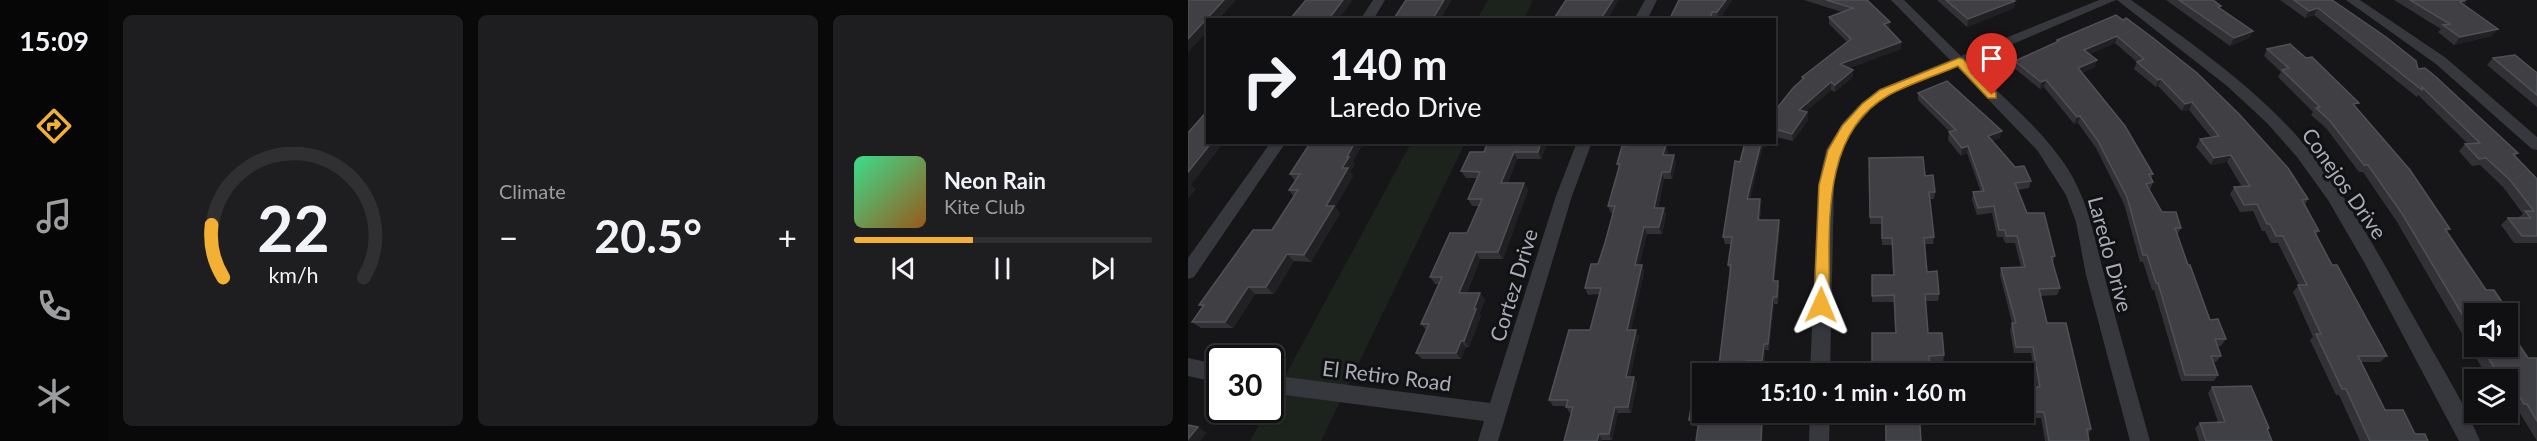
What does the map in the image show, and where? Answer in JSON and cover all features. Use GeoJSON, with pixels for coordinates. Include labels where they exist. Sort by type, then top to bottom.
{"type":"FeatureCollection","features":[{"type":"Feature","properties":{"kind":"street"},"geometry":{"type":"LineString","coordinates":[[1367,18],[1379,0]]}},
{"type":"Feature","properties":{"kind":"street"},"geometry":{"type":"LineString","coordinates":[[1641,18],[1651,0]]}},
{"type":"Feature","properties":{"kind":"street","name":"Laredo Drive"},"geometry":{"type":"LineString","coordinates":[[1897,0],[2042,146],[2060,170],[2074,195],[2084,222],[2095,275],[2140,441]]}},
{"type":"Feature","properties":{"kind":"street"},"geometry":{"type":"LineString","coordinates":[[1820,363],[1826,185],[1834,150],[1848,126],[1866,106],[1884,92],[2110,0]]}},
{"type":"Feature","properties":{"kind":"street","name":"Conejos Drive"},"geometry":{"type":"LineString","coordinates":[[2123,0],[2175,36],[2236,86],[2291,139],[2313,166],[2345,213],[2393,297],[2470,441]]}},
{"type":"Feature","properties":{"kind":"street"},"geometry":{"type":"LineString","coordinates":[[2352,0],[2441,61],[2537,145]]}},
{"type":"Feature","properties":{"kind":"street"},"geometry":{"type":"LineString","coordinates":[[1188,272],[1278,144]]}},
{"type":"Feature","properties":{"kind":"street","name":"Cortez Drive"},"geometry":{"type":"LineString","coordinates":[[1488,441],[1564,196],[1584,144]]}},
{"type":"Feature","properties":{"kind":"street"},"geometry":{"type":"LineString","coordinates":[[1188,367],[1206,371]]}},
{"type":"Feature","properties":{"kind":"street","name":"El Retiro Road"},"geometry":{"type":"LineString","coordinates":[[1284,386],[1497,413]]}},
{"type":"Feature","properties":{"kind":"street"},"geometry":{"type":"LineString","coordinates":[[1819,441],[1820,423]]}},
{"type":"Feature","properties":{"kind":"shaded area"},"geometry":{"type":"Polygon","coordinates":[[[1488,0],[1533,0],[1524,18],[1478,18],[1488,0]]]}},
{"type":"Feature","properties":{"kind":"shaded area"},"geometry":{"type":"Polygon","coordinates":[[[1410,144],[1465,144],[1321,441],[1250,441],[1260,423],[1284,423],[1284,378],[1410,144]]]}},
{"type":"Feature","properties":{"kind":"building"},"geometry":{"type":"Polygon","coordinates":[[[1188,0],[1224,0],[1206,18],[1188,39],[1188,0]]]}},
{"type":"Feature","properties":{"kind":"building"},"geometry":{"type":"Polygon","coordinates":[[[1306,0],[1343,0],[1330,18],[1291,18],[1306,0]]]}},
{"type":"Feature","properties":{"kind":"building"},"geometry":{"type":"Polygon","coordinates":[[[1406,0],[1444,0],[1433,18],[1394,18],[1406,0]]]}},
{"type":"Feature","properties":{"kind":"building"},"geometry":{"type":"Polygon","coordinates":[[[1566,0],[1613,0],[1601,18],[1554,18],[1566,0]]]}},
{"type":"Feature","properties":{"kind":"building"},"geometry":{"type":"Polygon","coordinates":[[[1679,0],[1726,0],[1717,12],[1712,12],[1710,18],[1671,18],[1679,0]]]}},
{"type":"Feature","properties":{"kind":"building"},"geometry":{"type":"Polygon","coordinates":[[[1826,0],[1867,0],[1890,22],[1884,24],[1901,42],[1840,64],[1853,70],[1835,85],[1831,82],[1799,110],[1807,112],[1792,134],[1776,129],[1776,109],[1804,78],[1802,77],[1851,39],[1829,17],[1853,8],[1826,0]]]}},
{"type":"Feature","properties":{"kind":"building"},"geometry":{"type":"Polygon","coordinates":[[[1946,0],[2013,0],[2015,1],[1968,19],[1946,0]]]}},
{"type":"Feature","properties":{"kind":"building"},"geometry":{"type":"Polygon","coordinates":[[[2179,0],[2213,0],[2221,6],[2218,7],[2253,31],[2234,38],[2179,0]]]}},
{"type":"Feature","properties":{"kind":"building"},"geometry":{"type":"Polygon","coordinates":[[[2294,0],[2332,0],[2416,61],[2418,69],[2425,68],[2436,77],[2518,153],[2513,154],[2537,179],[2537,236],[2522,236],[2508,218],[2531,218],[2525,211],[2534,211],[2510,180],[2486,158],[2479,159],[2465,144],[2480,143],[2422,87],[2422,90],[2318,8],[2309,11],[2294,0]]]}},
{"type":"Feature","properties":{"kind":"building"},"geometry":{"type":"Polygon","coordinates":[[[2410,0],[2466,0],[2460,2],[2498,29],[2460,37],[2443,25],[2450,24],[2410,0]]]}},
{"type":"Feature","properties":{"kind":"building"},"geometry":{"type":"Polygon","coordinates":[[[2116,15],[2123,20],[2126,18],[2197,73],[2239,114],[2288,168],[2308,199],[2302,200],[2319,231],[2314,231],[2332,265],[2337,265],[2387,356],[2358,356],[2385,410],[2403,410],[2415,434],[2425,434],[2428,441],[2370,441],[2346,389],[2342,389],[2316,334],[2321,334],[2298,285],[2307,285],[2283,236],[2276,236],[2257,204],[2244,205],[2234,187],[2250,186],[2231,155],[2214,158],[2200,139],[2219,136],[2192,102],[2185,104],[2161,79],[2158,80],[2137,62],[2144,59],[2117,36],[2084,50],[2097,60],[2078,68],[2125,126],[2153,174],[2149,174],[2153,182],[2146,184],[2162,212],[2176,212],[2181,228],[2175,228],[2188,265],[2190,265],[2210,320],[2218,319],[2226,339],[2215,339],[2221,356],[2211,356],[2218,375],[2185,375],[2158,283],[2156,283],[2147,255],[2143,255],[2127,197],[2098,141],[2080,116],[2077,117],[2046,80],[2041,82],[2015,61],[2116,15]]]}},
{"type":"Feature","properties":{"kind":"building"},"geometry":{"type":"Polygon","coordinates":[[[2290,44],[2306,58],[2312,57],[2359,103],[2353,104],[2410,170],[2450,229],[2445,229],[2486,290],[2494,290],[2503,303],[2464,303],[2464,318],[2403,215],[2368,165],[2364,165],[2330,121],[2316,108],[2320,107],[2282,70],[2289,68],[2267,49],[2290,44]]]}},
{"type":"Feature","properties":{"kind":"building"},"geometry":{"type":"Polygon","coordinates":[[[2515,55],[2537,73],[2537,95],[2493,58],[2515,55]]]}},
{"type":"Feature","properties":{"kind":"building"},"geometry":{"type":"Polygon","coordinates":[[[1947,81],[2002,131],[1988,136],[2015,167],[2024,166],[2031,181],[2015,183],[2027,213],[2044,213],[2055,256],[2051,257],[2060,288],[2039,289],[2047,323],[2066,323],[2091,429],[2087,429],[2089,441],[2049,441],[2044,412],[2034,412],[2034,387],[2040,387],[2033,347],[2016,347],[2012,323],[2016,323],[2001,268],[2025,267],[2017,236],[2006,236],[2005,230],[1999,230],[1994,206],[1978,208],[1973,192],[1984,191],[1968,146],[1962,148],[1949,132],[1956,130],[1918,93],[1947,81]]]}},
{"type":"Feature","properties":{"kind":"building"},"geometry":{"type":"Polygon","coordinates":[[[1206,112],[1206,144],[1210,144],[1188,172],[1188,133],[1206,112]]]}},
{"type":"Feature","properties":{"kind":"building"},"geometry":{"type":"Polygon","coordinates":[[[1354,144],[1342,168],[1348,168],[1326,206],[1334,206],[1304,255],[1287,254],[1266,287],[1248,287],[1225,322],[1192,322],[1204,305],[1199,305],[1253,230],[1272,230],[1298,190],[1289,190],[1300,174],[1290,174],[1309,145],[1306,145],[1354,144]]]}},
{"type":"Feature","properties":{"kind":"building"},"geometry":{"type":"Polygon","coordinates":[[[1487,144],[1540,144],[1538,152],[1514,152],[1501,183],[1524,183],[1498,252],[1476,252],[1459,293],[1480,293],[1464,341],[1461,341],[1456,353],[1416,353],[1429,324],[1421,324],[1442,277],[1430,277],[1450,233],[1467,233],[1482,199],[1468,199],[1480,172],[1461,171],[1470,152],[1484,152],[1487,144]]]}},
{"type":"Feature","properties":{"kind":"building"},"geometry":{"type":"Polygon","coordinates":[[[1626,144],[1666,144],[1663,155],[1674,155],[1670,172],[1662,172],[1654,208],[1664,208],[1659,227],[1644,227],[1635,265],[1642,265],[1627,330],[1636,330],[1626,377],[1634,377],[1628,407],[1615,407],[1609,434],[1599,434],[1597,441],[1564,441],[1573,407],[1566,407],[1568,400],[1549,400],[1569,330],[1590,330],[1601,288],[1585,288],[1591,264],[1598,264],[1605,243],[1615,206],[1608,206],[1620,164],[1617,164],[1622,146],[1626,144]]]}},
{"type":"Feature","properties":{"kind":"building"},"geometry":{"type":"Polygon","coordinates":[[[1744,144],[1761,144],[1747,199],[1760,199],[1758,220],[1779,220],[1773,281],[1778,281],[1777,297],[1773,297],[1768,344],[1764,344],[1762,361],[1719,363],[1731,265],[1728,265],[1732,237],[1723,237],[1735,161],[1740,162],[1744,144]]]}},
{"type":"Feature","properties":{"kind":"building"},"geometry":{"type":"Polygon","coordinates":[[[1923,157],[1925,176],[1933,175],[1935,192],[1929,192],[1934,237],[1924,238],[1927,272],[1937,271],[1939,294],[1925,294],[1928,333],[1942,333],[1944,355],[1929,356],[1929,363],[1872,363],[1872,333],[1896,333],[1894,295],[1872,296],[1872,275],[1894,275],[1892,238],[1882,238],[1882,217],[1870,217],[1869,158],[1923,157]]]}},
{"type":"Feature","properties":{"kind":"building"},"geometry":{"type":"Polygon","coordinates":[[[2518,343],[2528,358],[2537,358],[2537,421],[2518,394],[2518,369],[2495,369],[2488,357],[2518,357],[2518,343]]]}},
{"type":"Feature","properties":{"kind":"building"},"geometry":{"type":"Polygon","coordinates":[[[2251,386],[2269,428],[2267,429],[2272,441],[2206,441],[2200,423],[2225,422],[2212,387],[2251,386]]]}},
{"type":"Feature","properties":{"kind":"building"},"geometry":{"type":"Polygon","coordinates":[[[1692,401],[1692,420],[1689,420],[1692,401]]]}},
{"type":"Feature","properties":{"kind":"building"},"geometry":{"type":"Polygon","coordinates":[[[1699,423],[1762,423],[1761,441],[1696,441],[1699,423]]]}},
{"type":"Feature","properties":{"kind":"building"},"geometry":{"type":"Polygon","coordinates":[[[1886,423],[1920,423],[1921,441],[1886,441],[1886,423]]]}},
{"type":"Feature","properties":{"kind":"building"},"geometry":{"type":"Polygon","coordinates":[[[1188,425],[1198,427],[1188,439],[1188,425]]]}},
{"type":"Feature","properties":{"kind":"route"},"geometry":{"type":"LineString","coordinates":[[1821,305],[1826,185],[1834,150],[1848,126],[1866,106],[1884,92],[1959,62],[1992,95]]}}]}
